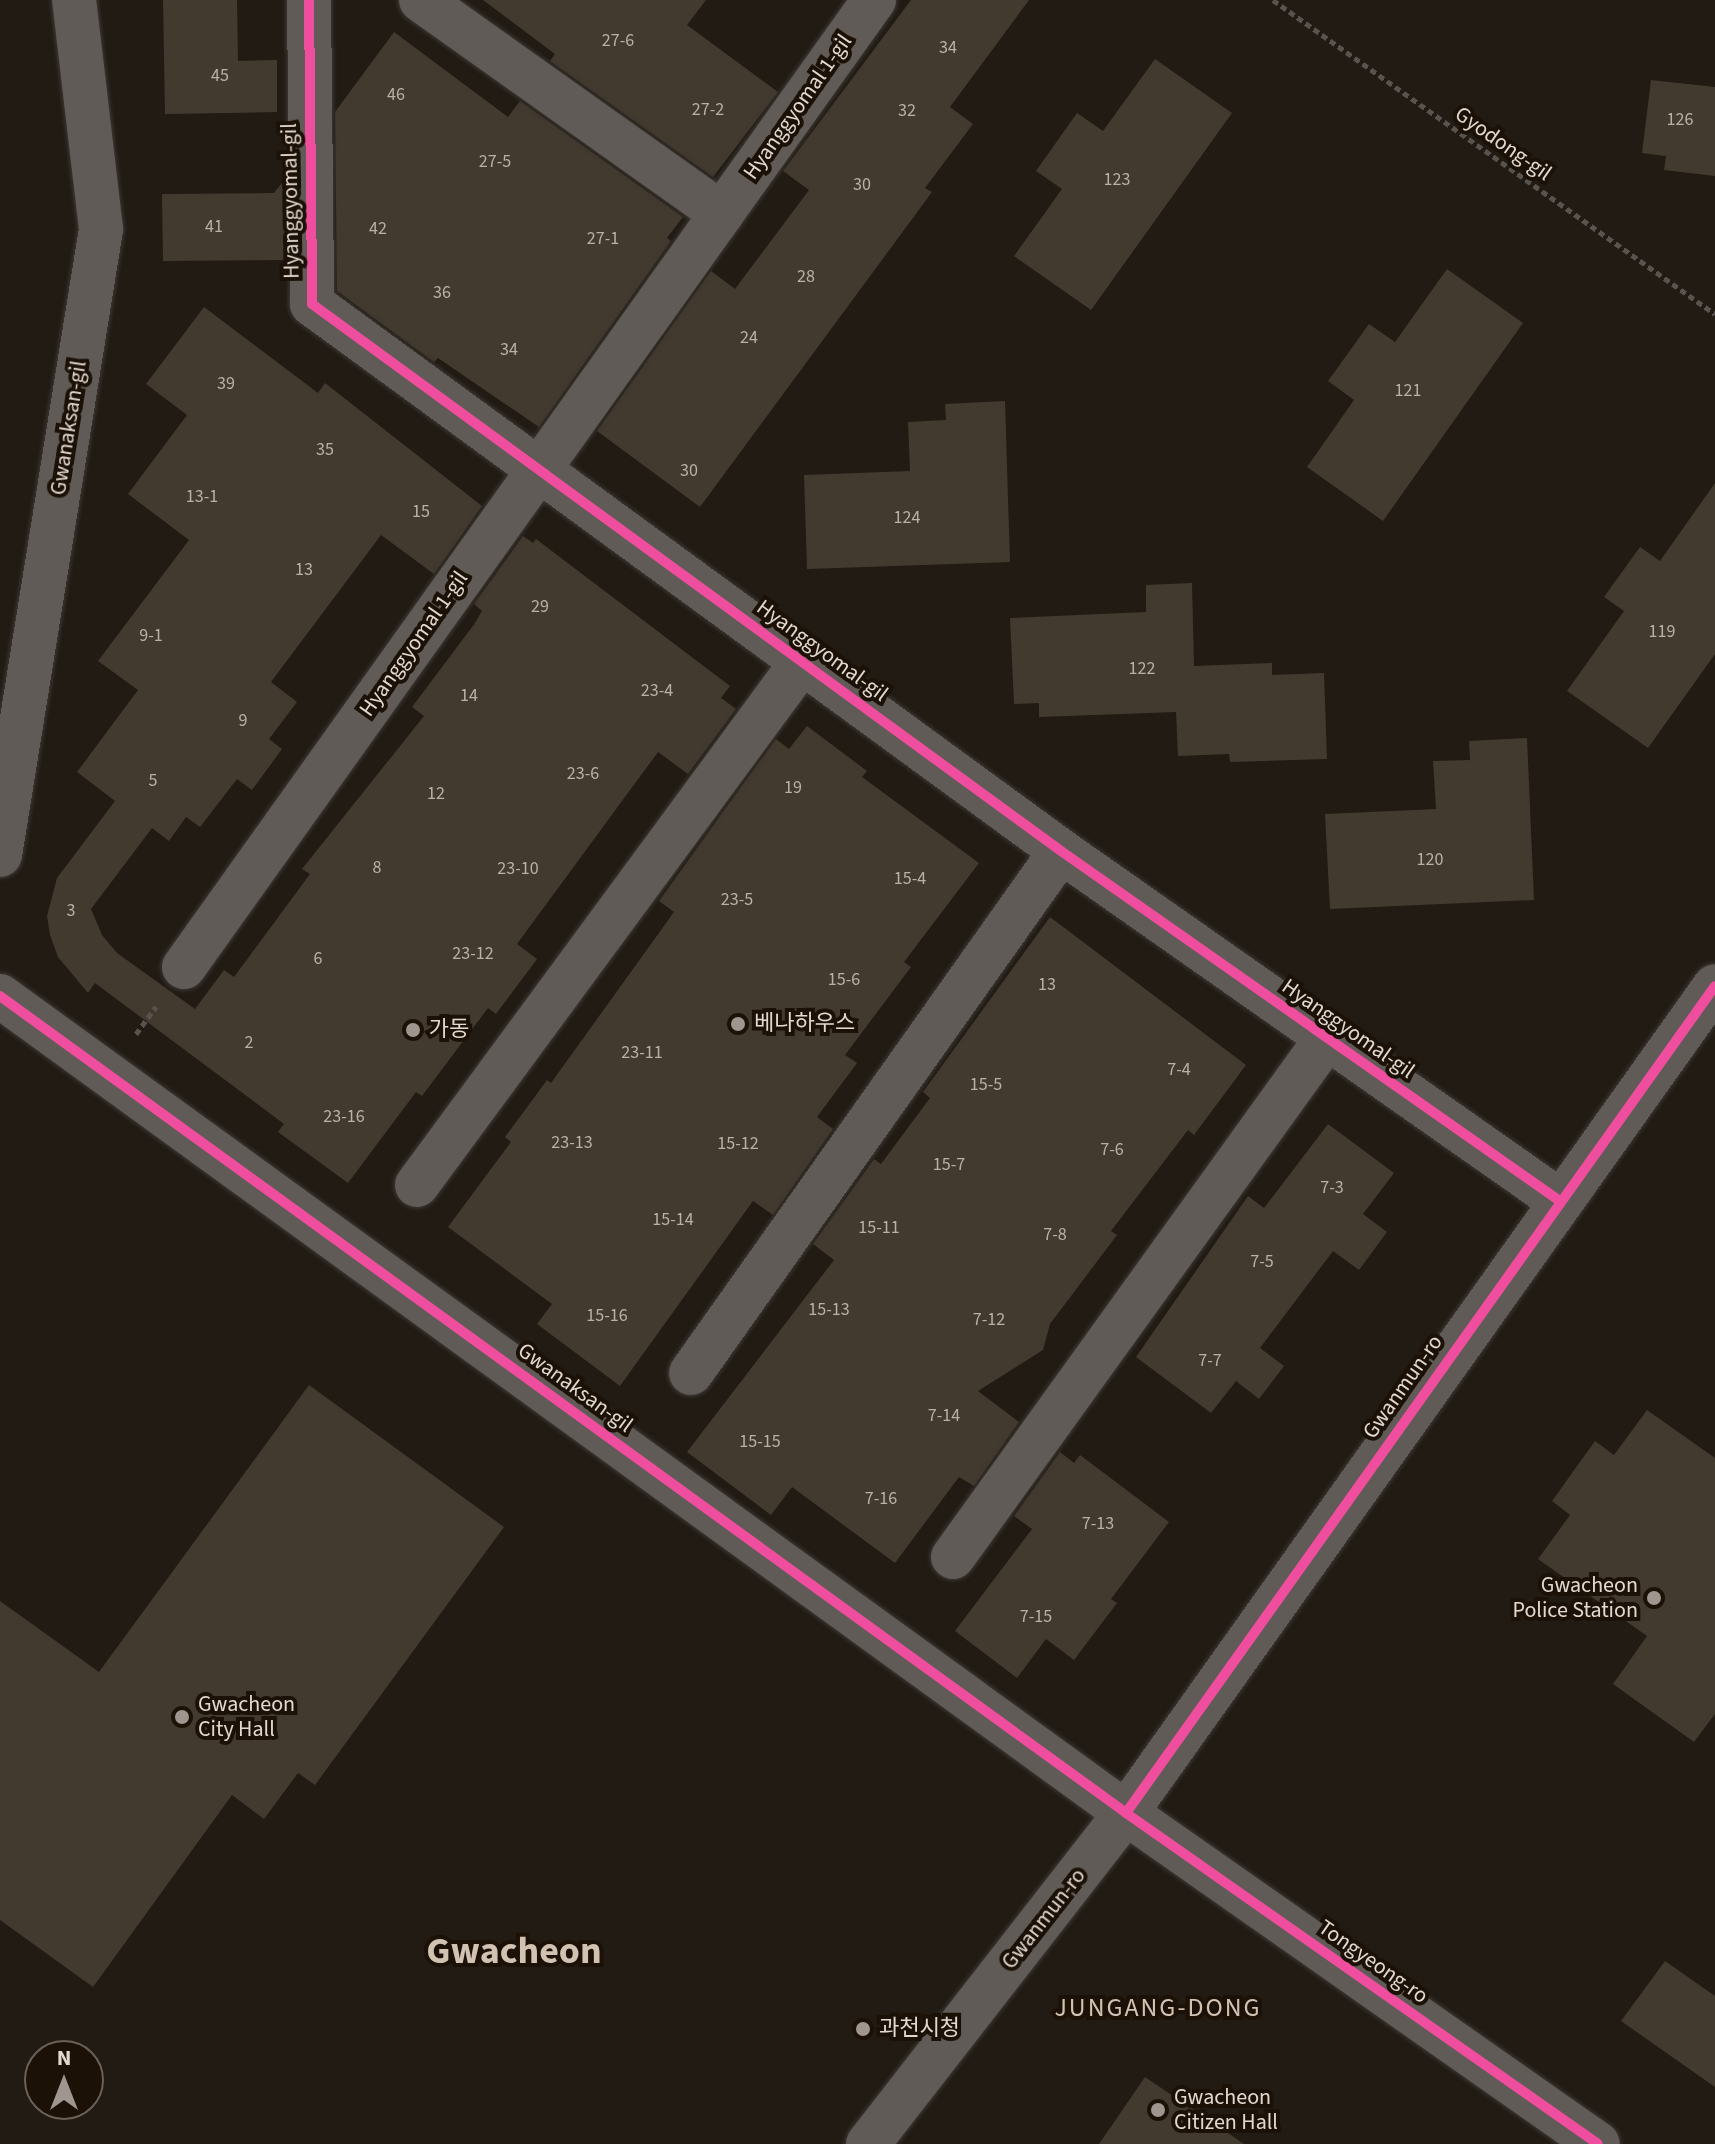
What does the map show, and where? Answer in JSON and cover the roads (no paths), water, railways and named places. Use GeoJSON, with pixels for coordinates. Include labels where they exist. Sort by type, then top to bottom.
{"type":"FeatureCollection","features":[{"type":"Feature","properties":{"kind":"street","name":"Gwanaksan-gil"},"geometry":{"type":"LineString","coordinates":[[0,855],[101,229],[74,0]]}},
{"type":"Feature","properties":{"kind":"street","name":"Hyanggyomal-gil"},"geometry":{"type":"LineString","coordinates":[[309,0],[312,304],[1061,851],[1560,1201]]}},
{"type":"Feature","properties":{"kind":"street"},"geometry":{"type":"LineString","coordinates":[[421,0],[722,214]]}},
{"type":"Feature","properties":{"kind":"street","name":"Hyanggyomal 1-gil"},"geometry":{"type":"LineString","coordinates":[[184,967],[874,0]]}},
{"type":"Feature","properties":{"kind":"street","name":"Hyanggyomal-gil"},"geometry":{"type":"LineString","coordinates":[[417,1185],[802,662]]}},
{"type":"Feature","properties":{"kind":"street"},"geometry":{"type":"LineString","coordinates":[[691,1373],[1061,851]]}},
{"type":"Feature","properties":{"kind":"street","name":"Gwanmun-ro"},"geometry":{"type":"LineString","coordinates":[[868,2144],[1126,1813],[1715,986]]}},
{"type":"Feature","properties":{"kind":"street","name":"Gwanaksan-gil"},"geometry":{"type":"LineString","coordinates":[[0,996],[1126,1813]]}},
{"type":"Feature","properties":{"kind":"street","name":"Hyanggyomal-gil"},"geometry":{"type":"LineString","coordinates":[[953,1557],[1326,1039]]}},
{"type":"Feature","properties":{"kind":"street","name":"Tongyeong-ro"},"geometry":{"type":"LineString","coordinates":[[1126,1813],[1598,2144]]}},
{"type":"Feature","properties":{"kind":"place","name":"베나하우스"},"geometry":{"type":"Point","coordinates":[738,1024]}},
{"type":"Feature","properties":{"kind":"place","name":"가동"},"geometry":{"type":"Point","coordinates":[413,1030]}},
{"type":"Feature","properties":{"kind":"place","name":"Gwacheon Police Station"},"geometry":{"type":"Point","coordinates":[1654,1598]}},
{"type":"Feature","properties":{"kind":"place","name":"Gwacheon City Hall"},"geometry":{"type":"Point","coordinates":[182,1717]}},
{"type":"Feature","properties":{"kind":"place","name":"과천시청"},"geometry":{"type":"Point","coordinates":[863,2029]}},
{"type":"Feature","properties":{"kind":"place","name":"Gwacheon Citizen Hall"},"geometry":{"type":"Point","coordinates":[1158,2110]}},
{"type":"Feature","properties":{"kind":"district","name":"Gwacheon"},"geometry":{"type":"Point","coordinates":[514,1952]}},
{"type":"Feature","properties":{"kind":"district","name":"JUNGANG-DONG"},"geometry":{"type":"Point","coordinates":[1158,2008]}}]}
